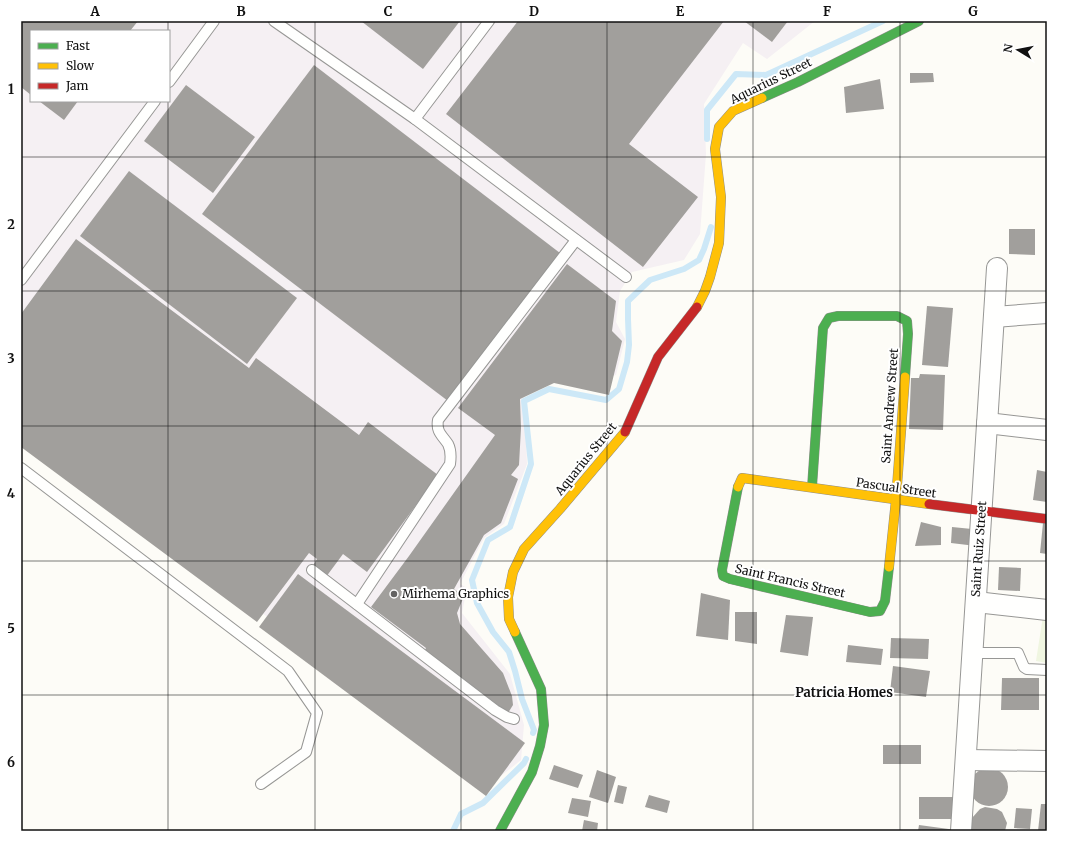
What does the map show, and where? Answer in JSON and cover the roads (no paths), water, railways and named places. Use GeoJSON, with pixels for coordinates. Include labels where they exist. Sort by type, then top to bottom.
{"type":"FeatureCollection","features":[{"type":"Feature","properties":{"kind":"street","name":"Aquarius Street"},"geometry":{"type":"LineString","coordinates":[[500,831],[532,772],[540,746],[544,725],[541,689],[509,619],[508,597],[513,572],[524,549],[560,509],[626,430],[658,357],[697,306],[705,292],[718,243],[720,197],[715,149],[719,127],[733,111],[744,105],[798,82],[919,21]]}},
{"type":"Feature","properties":{"kind":"street","name":"Saint Ruiz Street"},"geometry":{"type":"LineString","coordinates":[[961,831],[997,268]]}},
{"type":"Feature","properties":{"kind":"street"},"geometry":{"type":"LineString","coordinates":[[994,317],[1047,313]]}},
{"type":"Feature","properties":{"kind":"street","name":"Saint Andrew Street"},"geometry":{"type":"LineString","coordinates":[[812,488],[823,328],[829,318],[838,316],[897,316],[907,321],[908,334],[896,500],[885,601],[880,611]]}},
{"type":"Feature","properties":{"kind":"street"},"geometry":{"type":"LineString","coordinates":[[987,423],[1047,430]]}},
{"type":"Feature","properties":{"kind":"street","name":"Pascual Street"},"geometry":{"type":"LineString","coordinates":[[742,478],[982,512],[1047,519]]}},
{"type":"Feature","properties":{"kind":"street","name":"Saint Francis Street"},"geometry":{"type":"LineString","coordinates":[[742,478],[739,483],[722,570],[723,576],[730,580],[870,612],[880,611]]}},
{"type":"Feature","properties":{"kind":"street"},"geometry":{"type":"LineString","coordinates":[[976,602],[1047,610]]}},
{"type":"Feature","properties":{"kind":"street"},"geometry":{"type":"LineString","coordinates":[[966,760],[1047,762]]}},
{"type":"Feature","properties":{"kind":"lane"},"geometry":{"type":"LineString","coordinates":[[170,81],[214,21]]}},
{"type":"Feature","properties":{"kind":"lane"},"geometry":{"type":"LineString","coordinates":[[274,21],[414,119],[626,276]]}},
{"type":"Feature","properties":{"kind":"lane"},"geometry":{"type":"LineString","coordinates":[[414,119],[489,21]]}},
{"type":"Feature","properties":{"kind":"lane"},"geometry":{"type":"LineString","coordinates":[[21,280],[153,102]]}},
{"type":"Feature","properties":{"kind":"lane"},"geometry":{"type":"LineString","coordinates":[[357,604],[450,464],[451,455],[449,445],[438,432],[438,420],[576,240]]}},
{"type":"Feature","properties":{"kind":"lane"},"geometry":{"type":"LineString","coordinates":[[21,468],[288,671],[317,713],[306,752],[260,784]]}},
{"type":"Feature","properties":{"kind":"lane"},"geometry":{"type":"LineString","coordinates":[[312,570],[496,710],[507,717],[514,719]]}},
{"type":"Feature","properties":{"kind":"lane"},"geometry":{"type":"LineString","coordinates":[[973,653],[1018,653],[1027,669],[1047,670]]}},
{"type":"Feature","properties":{"kind":"waterway"},"geometry":{"type":"LineString","coordinates":[[707,139],[707,110],[736,74],[766,75],[883,21]]}},
{"type":"Feature","properties":{"kind":"waterway"},"geometry":{"type":"LineString","coordinates":[[533,733],[534,730],[522,699],[509,652],[493,632],[477,603],[472,580],[488,540],[510,527],[531,464],[524,401],[549,389],[606,400],[619,389],[627,362],[629,345],[628,301],[650,280],[684,269],[699,260],[711,227]]}},
{"type":"Feature","properties":{"kind":"waterway"},"geometry":{"type":"LineString","coordinates":[[453,831],[461,814],[483,803],[524,763],[526,759]]}},
{"type":"Feature","properties":{"kind":"place","name":"Mirhema Graphics"},"geometry":{"type":"Point","coordinates":[394,594]}},
{"type":"Feature","properties":{"kind":"district","name":"Patricia Homes"},"geometry":{"type":"Point","coordinates":[844,692]}}]}
